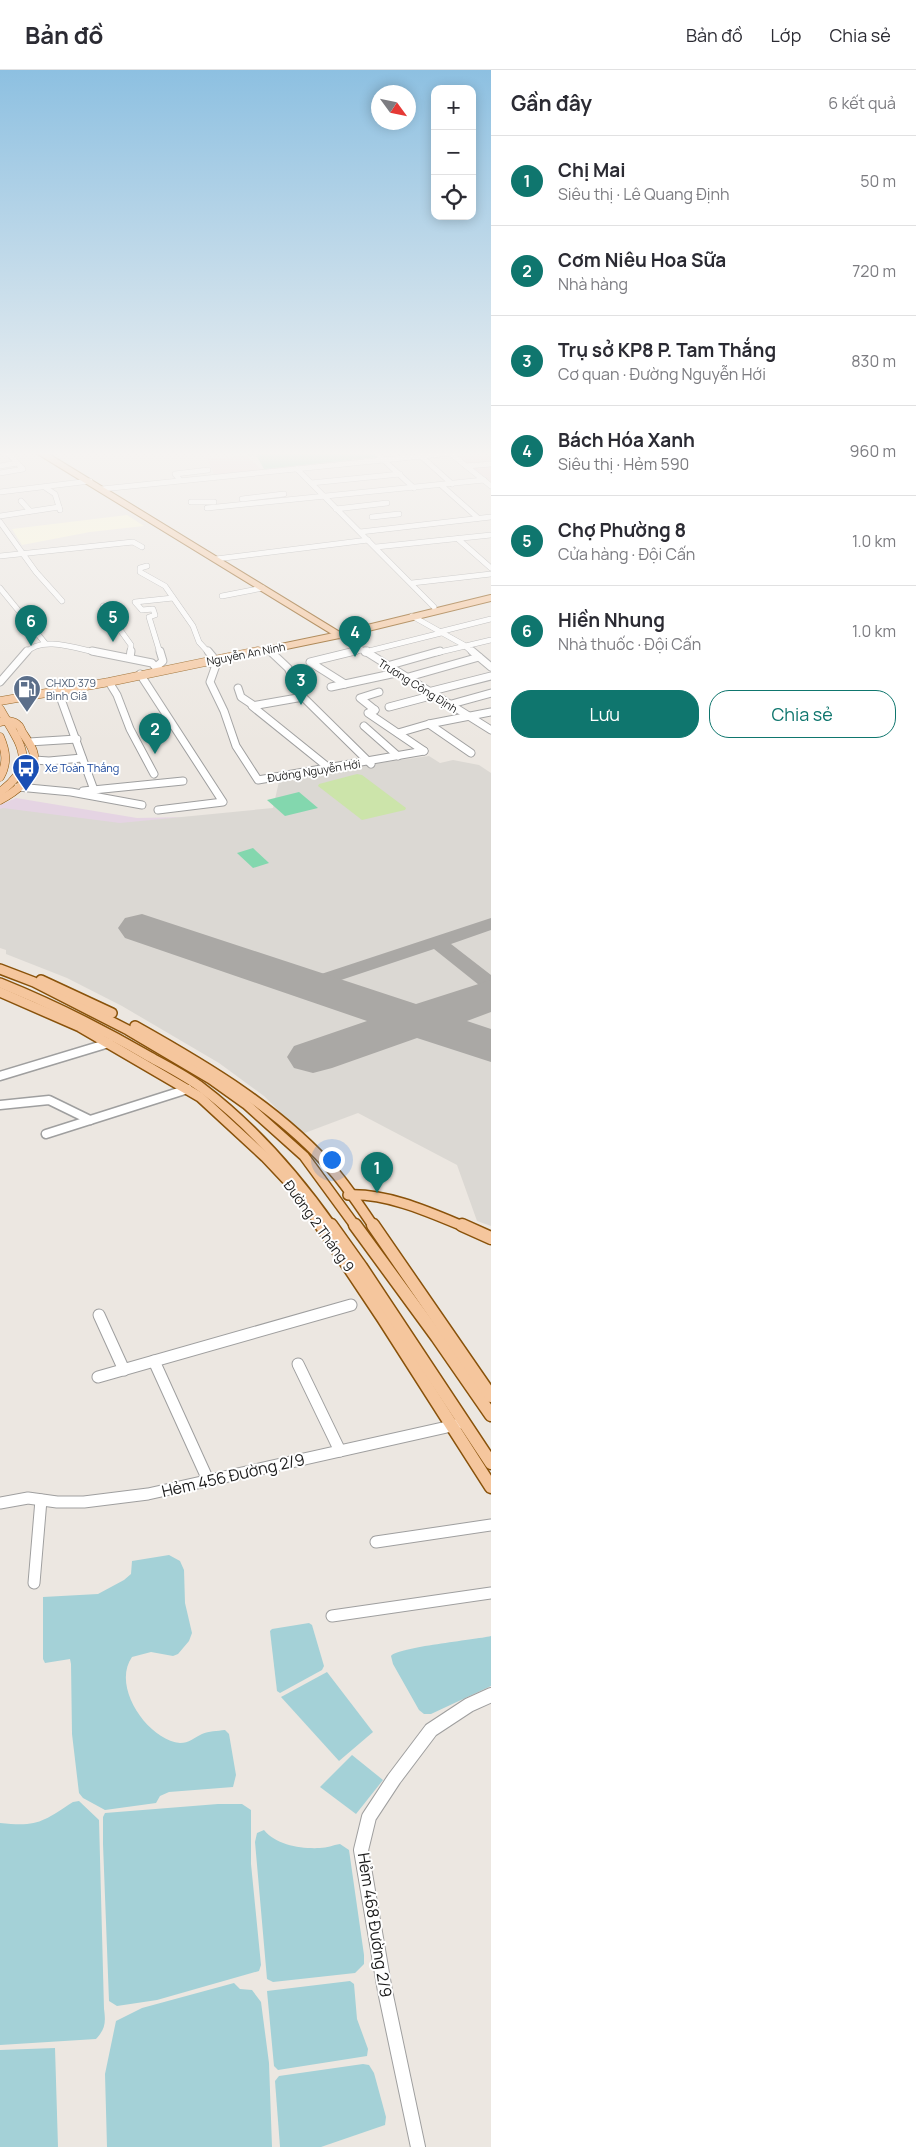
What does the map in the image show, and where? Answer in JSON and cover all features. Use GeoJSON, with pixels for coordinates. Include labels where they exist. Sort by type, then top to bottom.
{"type":"FeatureCollection","features":[{"type":"Feature","properties":{"kind":"main road","name":"Trương Công Định"},"geometry":{"type":"LineString","coordinates":[[200,549],[338,635]]}},
{"type":"Feature","properties":{"kind":"main road","name":"Nguyễn An Ninh"},"geometry":{"type":"LineString","coordinates":[[0,701],[109,682],[157,669],[331,632],[491,593]]}},
{"type":"Feature","properties":{"kind":"main road","name":"Nguyễn An Ninh"},"geometry":{"type":"LineString","coordinates":[[0,695],[206,662],[267,650],[491,598]]}},
{"type":"Feature","properties":{"kind":"main road"},"geometry":{"type":"LineString","coordinates":[[0,709],[3,721],[16,738],[24,762],[23,769],[12,783],[0,792]]}},
{"type":"Feature","properties":{"kind":"main road"},"geometry":{"type":"LineString","coordinates":[[0,800],[13,793],[28,776],[34,760],[34,752],[19,725],[3,721]]}},
{"type":"Feature","properties":{"kind":"main road"},"geometry":{"type":"LineString","coordinates":[[0,737],[7,754],[5,770],[0,777]]}},
{"type":"Feature","properties":{"kind":"main road"},"geometry":{"type":"LineString","coordinates":[[0,964],[52,984],[178,1049],[223,1076],[300,1138],[335,1173],[453,1339],[491,1396]]}},
{"type":"Feature","properties":{"kind":"main road"},"geometry":{"type":"LineString","coordinates":[[0,969],[34,982],[128,1030],[211,1079],[246,1104],[304,1156],[437,1337],[491,1415]]}},
{"type":"Feature","properties":{"kind":"main road","name":"Đường 2 Tháng 9"},"geometry":{"type":"LineString","coordinates":[[0,983],[71,1014],[171,1068],[207,1092],[265,1144],[300,1183],[387,1304],[463,1424],[491,1463]]}},
{"type":"Feature","properties":{"kind":"main road","name":"Đường 2 Tháng 9"},"geometry":{"type":"LineString","coordinates":[[0,992],[45,1010],[109,1043],[200,1097],[226,1120],[299,1193],[383,1318],[491,1487]]}},
{"type":"Feature","properties":{"kind":"main road"},"geometry":{"type":"LineString","coordinates":[[335,1198],[354,1193],[388,1200],[450,1220],[491,1238]]}},
{"type":"Feature","properties":{"kind":"street"},"geometry":{"type":"LineString","coordinates":[[21,549],[36,572],[62,601]]}},
{"type":"Feature","properties":{"kind":"street"},"geometry":{"type":"LineString","coordinates":[[0,556],[57,549]]}},
{"type":"Feature","properties":{"kind":"street"},"geometry":{"type":"LineString","coordinates":[[216,559],[297,549]]}},
{"type":"Feature","properties":{"kind":"street"},"geometry":{"type":"LineString","coordinates":[[377,549],[434,607]]}},
{"type":"Feature","properties":{"kind":"street"},"geometry":{"type":"LineString","coordinates":[[469,549],[491,568]]}},
{"type":"Feature","properties":{"kind":"street"},"geometry":{"type":"LineString","coordinates":[[147,566],[140,568],[140,572],[146,577],[162,584],[187,620],[194,626],[199,642],[213,657]]}},
{"type":"Feature","properties":{"kind":"street"},"geometry":{"type":"LineString","coordinates":[[412,583],[491,574]]}},
{"type":"Feature","properties":{"kind":"street"},"geometry":{"type":"LineString","coordinates":[[0,588],[45,643]]}},
{"type":"Feature","properties":{"kind":"street"},"geometry":{"type":"LineString","coordinates":[[222,596],[263,588]]}},
{"type":"Feature","properties":{"kind":"street"},"geometry":{"type":"LineString","coordinates":[[0,682],[31,647],[45,643],[147,661],[157,669],[163,661],[149,616],[155,615],[153,610],[142,610],[135,602],[172,598]]}},
{"type":"Feature","properties":{"kind":"street"},"geometry":{"type":"LineString","coordinates":[[103,606],[131,646],[130,658]]}},
{"type":"Feature","properties":{"kind":"street"},"geometry":{"type":"LineString","coordinates":[[412,616],[464,645],[491,667]]}},
{"type":"Feature","properties":{"kind":"street"},"geometry":{"type":"LineString","coordinates":[[345,684],[310,663],[440,633],[491,619]]}},
{"type":"Feature","properties":{"kind":"street","name":"Trương Công Định"},"geometry":{"type":"LineString","coordinates":[[338,635],[491,730]]}},
{"type":"Feature","properties":{"kind":"street"},"geometry":{"type":"LineString","coordinates":[[387,666],[464,645],[491,640]]}},
{"type":"Feature","properties":{"kind":"street","name":"Đường Nguyễn Hới"},"geometry":{"type":"LineString","coordinates":[[267,650],[288,668],[303,697],[370,763]]}},
{"type":"Feature","properties":{"kind":"street"},"geometry":{"type":"LineString","coordinates":[[406,678],[479,657]]}},
{"type":"Feature","properties":{"kind":"street"},"geometry":{"type":"LineString","coordinates":[[206,662],[216,665],[210,682],[224,711],[236,746],[258,780]]}},
{"type":"Feature","properties":{"kind":"street"},"geometry":{"type":"LineString","coordinates":[[0,674],[8,671]]}},
{"type":"Feature","properties":{"kind":"street"},"geometry":{"type":"LineString","coordinates":[[331,688],[396,672]]}},
{"type":"Feature","properties":{"kind":"street"},"geometry":{"type":"LineString","coordinates":[[140,674],[223,802],[158,810]]}},
{"type":"Feature","properties":{"kind":"street"},"geometry":{"type":"LineString","coordinates":[[389,707],[491,676]]}},
{"type":"Feature","properties":{"kind":"street"},"geometry":{"type":"LineString","coordinates":[[109,682],[117,695],[130,729],[154,774]]}},
{"type":"Feature","properties":{"kind":"street"},"geometry":{"type":"LineString","coordinates":[[238,688],[241,697],[329,768]]}},
{"type":"Feature","properties":{"kind":"street"},"geometry":{"type":"LineString","coordinates":[[58,691],[94,790]]}},
{"type":"Feature","properties":{"kind":"street"},"geometry":{"type":"LineString","coordinates":[[379,692],[360,698],[375,710],[368,712],[371,716],[398,733],[429,724],[491,712]]}},
{"type":"Feature","properties":{"kind":"street"},"geometry":{"type":"LineString","coordinates":[[448,705],[491,694]]}},
{"type":"Feature","properties":{"kind":"street"},"geometry":{"type":"LineString","coordinates":[[253,705],[303,697]]}},
{"type":"Feature","properties":{"kind":"street"},"geometry":{"type":"LineString","coordinates":[[429,724],[471,753]]}},
{"type":"Feature","properties":{"kind":"street"},"geometry":{"type":"LineString","coordinates":[[364,726],[398,756]]}},
{"type":"Feature","properties":{"kind":"street","name":"Đường Nguyễn Hới"},"geometry":{"type":"LineString","coordinates":[[258,780],[370,763],[424,752],[398,733]]}},
{"type":"Feature","properties":{"kind":"street"},"geometry":{"type":"LineString","coordinates":[[29,742],[77,739]]}},
{"type":"Feature","properties":{"kind":"street"},"geometry":{"type":"LineString","coordinates":[[34,760],[49,761],[82,758]]}},
{"type":"Feature","properties":{"kind":"street"},"geometry":{"type":"LineString","coordinates":[[71,792],[183,781]]}},
{"type":"Feature","properties":{"kind":"street"},"geometry":{"type":"LineString","coordinates":[[18,787],[71,792],[142,804]]}},
{"type":"Feature","properties":{"kind":"street"},"geometry":{"type":"LineString","coordinates":[[0,1076],[109,1043]]}},
{"type":"Feature","properties":{"kind":"street"},"geometry":{"type":"LineString","coordinates":[[46,1134],[188,1089]]}},
{"type":"Feature","properties":{"kind":"street"},"geometry":{"type":"LineString","coordinates":[[0,1105],[49,1100],[90,1120]]}},
{"type":"Feature","properties":{"kind":"street"},"geometry":{"type":"LineString","coordinates":[[98,1378],[351,1305]]}},
{"type":"Feature","properties":{"kind":"street"},"geometry":{"type":"LineString","coordinates":[[99,1315],[124,1370]]}},
{"type":"Feature","properties":{"kind":"street"},"geometry":{"type":"LineString","coordinates":[[154,1361],[208,1480]]}},
{"type":"Feature","properties":{"kind":"street"},"geometry":{"type":"LineString","coordinates":[[298,1364],[340,1451]]}},
{"type":"Feature","properties":{"kind":"street","name":"Hẻm 456 Đường 2/9"},"geometry":{"type":"LineString","coordinates":[[0,1503],[28,1498],[57,1502],[90,1501],[157,1492],[463,1424]]}},
{"type":"Feature","properties":{"kind":"street"},"geometry":{"type":"LineString","coordinates":[[34,1583],[41,1500]]}},
{"type":"Feature","properties":{"kind":"street"},"geometry":{"type":"LineString","coordinates":[[376,1542],[491,1525]]}},
{"type":"Feature","properties":{"kind":"street"},"geometry":{"type":"LineString","coordinates":[[332,1616],[491,1593]]}},
{"type":"Feature","properties":{"kind":"street","name":"Hẻm 468 Đường 2/9"},"geometry":{"type":"LineString","coordinates":[[418,2147],[385,1991],[361,1850],[369,1817],[394,1779],[431,1730],[469,1705],[491,1695]]}},
{"type":"Feature","properties":{"kind":"shaded area"},"geometry":{"type":"Polygon","coordinates":[[[429,756],[440,763],[453,760],[479,765],[491,773],[491,1226],[477,1221],[457,1165],[358,1113],[302,1134],[264,1096],[219,1063],[122,1006],[67,978],[6,954],[6,950],[0,948],[0,809],[120,823],[273,808],[280,777],[429,756]]]}},
{"type":"Feature","properties":{"kind":"shaded area"},"geometry":{"type":"Polygon","coordinates":[[[16,798],[137,818],[185,817],[0,836],[0,805],[16,798]]]}},
{"type":"Feature","properties":{"kind":"green space"},"geometry":{"type":"Polygon","coordinates":[[[357,774],[362,775],[406,808],[405,810],[362,820],[318,786],[319,784],[357,774]]]}},
{"type":"Feature","properties":{"kind":"green space"},"geometry":{"type":"Polygon","coordinates":[[[299,792],[318,808],[285,816],[267,800],[299,792]]]}},
{"type":"Feature","properties":{"kind":"green space"},"geometry":{"type":"Polygon","coordinates":[[[253,848],[269,863],[253,868],[237,853],[253,848]]]}},
{"type":"Feature","properties":{"kind":"water"},"geometry":{"type":"Polygon","coordinates":[[[169,1555],[180,1561],[184,1570],[185,1603],[192,1633],[189,1641],[178,1654],[173,1656],[151,1652],[132,1657],[127,1669],[126,1683],[136,1710],[156,1733],[168,1740],[183,1743],[205,1733],[225,1730],[229,1734],[236,1775],[233,1787],[169,1792],[160,1796],[156,1803],[105,1810],[83,1798],[79,1793],[72,1734],[71,1664],[70,1659],[45,1663],[43,1659],[43,1597],[98,1594],[124,1580],[131,1574],[132,1561],[169,1555]]]}},
{"type":"Feature","properties":{"kind":"water"},"geometry":{"type":"Polygon","coordinates":[[[309,1623],[312,1625],[324,1666],[322,1670],[280,1693],[277,1691],[270,1631],[272,1629],[309,1623]]]}},
{"type":"Feature","properties":{"kind":"water"},"geometry":{"type":"Polygon","coordinates":[[[491,1636],[491,1686],[431,1714],[424,1714],[419,1710],[393,1664],[391,1656],[421,1647],[491,1636]]]}},
{"type":"Feature","properties":{"kind":"water"},"geometry":{"type":"Polygon","coordinates":[[[327,1672],[373,1732],[339,1761],[281,1697],[327,1672]]]}},
{"type":"Feature","properties":{"kind":"water"},"geometry":{"type":"Polygon","coordinates":[[[352,1755],[383,1780],[356,1814],[320,1787],[352,1755]]]}},
{"type":"Feature","properties":{"kind":"water"},"geometry":{"type":"Polygon","coordinates":[[[79,1801],[99,1820],[104,2026],[96,2039],[0,2045],[0,1823],[32,1823],[54,1814],[73,1802],[79,1801]]]}},
{"type":"Feature","properties":{"kind":"water"},"geometry":{"type":"Polygon","coordinates":[[[218,1804],[242,1804],[251,1810],[251,1864],[261,1965],[259,1971],[157,2000],[117,2006],[109,2001],[103,1844],[103,1817],[105,1813],[218,1804]]]}},
{"type":"Feature","properties":{"kind":"water"},"geometry":{"type":"Polygon","coordinates":[[[264,1830],[275,1839],[289,1845],[305,1848],[325,1848],[340,1844],[349,1850],[364,1955],[364,1964],[355,1973],[273,1982],[267,1979],[255,1842],[257,1833],[264,1830]]]}},
{"type":"Feature","properties":{"kind":"water"},"geometry":{"type":"Polygon","coordinates":[[[350,1981],[354,1984],[357,2019],[368,2049],[367,2056],[278,2070],[274,2066],[267,1991],[350,1981]]]}},
{"type":"Feature","properties":{"kind":"water"},"geometry":{"type":"Polygon","coordinates":[[[234,1983],[240,1989],[252,1990],[261,2002],[269,2063],[272,2147],[107,2147],[105,2074],[116,2021],[142,2008],[234,1983]]]}},
{"type":"Feature","properties":{"kind":"water"},"geometry":{"type":"Polygon","coordinates":[[[55,2048],[58,2147],[0,2147],[0,2050],[55,2048]]]}},
{"type":"Feature","properties":{"kind":"water"},"geometry":{"type":"Polygon","coordinates":[[[363,2064],[369,2065],[374,2073],[386,2117],[385,2125],[321,2147],[280,2147],[275,2081],[279,2076],[363,2064]]]}},
{"type":"Feature","properties":{"kind":"taxiway"},"geometry":{"type":"LineString","coordinates":[[310,984],[491,924]]}},
{"type":"Feature","properties":{"kind":"taxiway"},"geometry":{"type":"LineString","coordinates":[[437,942],[491,985]]}},
{"type":"Feature","properties":{"kind":"runway"},"geometry":{"type":"LineString","coordinates":[[142,928],[417,1021]]}},
{"type":"Feature","properties":{"kind":"runway"},"geometry":{"type":"LineString","coordinates":[[417,1021],[491,995]]}},
{"type":"Feature","properties":{"kind":"runway"},"geometry":{"type":"LineString","coordinates":[[313,1057],[417,1021]]}},
{"type":"Feature","properties":{"kind":"runway"},"geometry":{"type":"LineString","coordinates":[[417,1021],[491,1046]]}},
{"type":"Feature","properties":{"kind":"place","name":"Chợ Phường 8"},"geometry":{"type":"Point","coordinates":[113,642]}},
{"type":"Feature","properties":{"kind":"place","name":"Hiền Nhung"},"geometry":{"type":"Point","coordinates":[31,646]}},
{"type":"Feature","properties":{"kind":"place","name":"Bách Hóa Xanh"},"geometry":{"type":"Point","coordinates":[355,657]}},
{"type":"Feature","properties":{"kind":"place","name":"Trụ sở KP8 P. Tam Thắng"},"geometry":{"type":"Point","coordinates":[301,705]}},
{"type":"Feature","properties":{"kind":"place","name":"CHXD 379 Bình Giã"},"geometry":{"type":"Point","coordinates":[27,713]}},
{"type":"Feature","properties":{"kind":"place","name":"Cơm Niêu Hoa Sữa"},"geometry":{"type":"Point","coordinates":[155,754]}},
{"type":"Feature","properties":{"kind":"place","name":"Xe Toàn Thắng"},"geometry":{"type":"Point","coordinates":[26,792]}},
{"type":"Feature","properties":{"kind":"place","name":"Chị Mai"},"geometry":{"type":"Point","coordinates":[377,1193]}}]}
